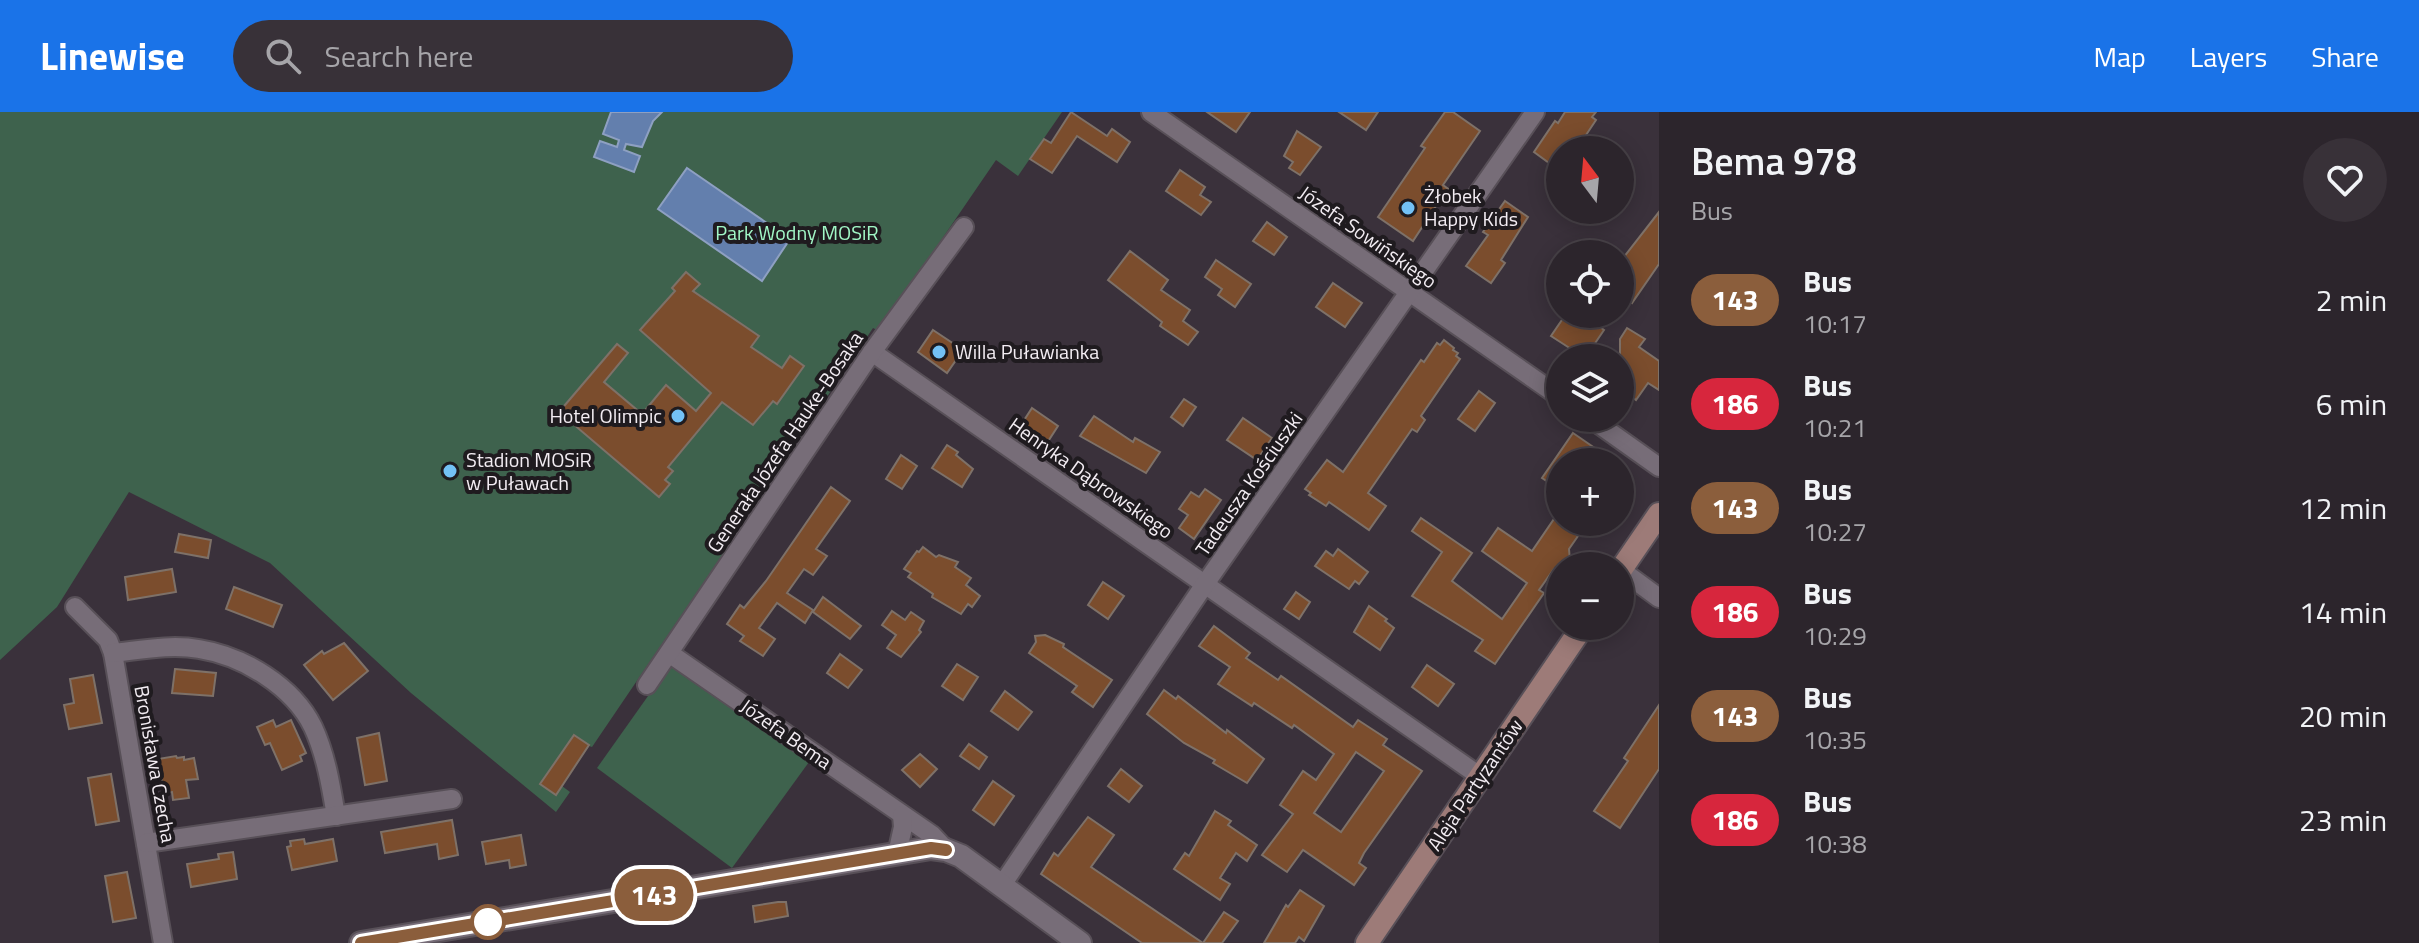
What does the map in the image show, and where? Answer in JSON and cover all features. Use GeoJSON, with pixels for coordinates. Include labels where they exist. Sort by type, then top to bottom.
{"type":"FeatureCollection","features":[{"type":"Feature","properties":{"kind":"main road"},"geometry":{"type":"LineString","coordinates":[[1633,552],[1659,514]]}},
{"type":"Feature","properties":{"kind":"main road","name":"Aleja Partyzantów"},"geometry":{"type":"LineString","coordinates":[[1367,943],[1574,640]]}},
{"type":"Feature","properties":{"kind":"street","name":"Józefa Sowińskiego"},"geometry":{"type":"LineString","coordinates":[[1151,112],[1546,387]]}},
{"type":"Feature","properties":{"kind":"street","name":"Tadeusza Kościuszki"},"geometry":{"type":"LineString","coordinates":[[1002,885],[1205,584],[1535,112]]}},
{"type":"Feature","properties":{"kind":"street","name":"Generała Józefa Hauke-Bosaka"},"geometry":{"type":"LineString","coordinates":[[647,685],[872,352],[964,227]]}},
{"type":"Feature","properties":{"kind":"street","name":"Henryka Dąbrowskiego"},"geometry":{"type":"LineString","coordinates":[[872,352],[1481,777]]}},
{"type":"Feature","properties":{"kind":"street"},"geometry":{"type":"LineString","coordinates":[[1610,432],[1659,467]]}},
{"type":"Feature","properties":{"kind":"street"},"geometry":{"type":"LineString","coordinates":[[1634,581],[1659,598]]}},
{"type":"Feature","properties":{"kind":"street","name":"Bronisława Czecha"},"geometry":{"type":"LineString","coordinates":[[75,607],[108,640],[113,653],[163,943]]}},
{"type":"Feature","properties":{"kind":"street"},"geometry":{"type":"LineString","coordinates":[[113,653],[168,648],[200,649],[238,661],[265,676],[292,698],[312,725],[327,765],[336,816]]}},
{"type":"Feature","properties":{"kind":"street","name":"Józefa Bema"},"geometry":{"type":"LineString","coordinates":[[669,653],[932,835],[946,850],[961,856],[1080,943]]}},
{"type":"Feature","properties":{"kind":"street"},"geometry":{"type":"LineString","coordinates":[[146,843],[452,799]]}},
{"type":"Feature","properties":{"kind":"street"},"geometry":{"type":"LineString","coordinates":[[897,854],[903,827],[902,815]]}},
{"type":"Feature","properties":{"kind":"street"},"geometry":{"type":"LineString","coordinates":[[361,943],[931,848],[946,850]]}},
{"type":"Feature","properties":{"kind":"green space","name":"Stadion MOSiR w Puławach"},"geometry":{"type":"Polygon","coordinates":[[[0,112],[1062,112],[1018,176],[996,160],[879,331],[873,328],[750,512],[743,514],[724,540],[727,548],[592,747],[589,746],[562,786],[570,792],[556,812],[411,693],[270,563],[129,492],[57,607],[0,660],[0,112]]]}},
{"type":"Feature","properties":{"kind":"green space"},"geometry":{"type":"Polygon","coordinates":[[[670,665],[809,762],[732,868],[597,768],[670,665]]]}},
{"type":"Feature","properties":{"kind":"water"},"geometry":{"type":"Polygon","coordinates":[[[611,112],[662,112],[653,121],[642,147],[626,144],[624,150],[640,156],[634,172],[594,157],[600,141],[617,147],[619,140],[603,134],[611,112]]]}},
{"type":"Feature","properties":{"kind":"water"},"geometry":{"type":"Polygon","coordinates":[[[687,168],[790,239],[762,281],[658,209],[687,168]]]}},
{"type":"Feature","properties":{"kind":"building"},"geometry":{"type":"Polygon","coordinates":[[[1071,112],[1107,136],[1112,129],[1130,142],[1117,162],[1077,136],[1052,173],[1030,159],[1044,139],[1051,143],[1071,112]]]}},
{"type":"Feature","properties":{"kind":"building"},"geometry":{"type":"Polygon","coordinates":[[[1207,112],[1250,112],[1236,132],[1207,112]]]}},
{"type":"Feature","properties":{"kind":"building"},"geometry":{"type":"Polygon","coordinates":[[[1339,112],[1378,112],[1366,130],[1339,112]]]}},
{"type":"Feature","properties":{"kind":"building"},"geometry":{"type":"Polygon","coordinates":[[[1445,112],[1453,112],[1480,131],[1443,185],[1451,191],[1441,205],[1438,203],[1413,241],[1378,217],[1425,148],[1421,146],[1445,112]]]}},
{"type":"Feature","properties":{"kind":"building"},"geometry":{"type":"Polygon","coordinates":[[[1565,112],[1596,112],[1592,117],[1596,120],[1585,136],[1546,136],[1546,161],[1534,152],[1555,121],[1558,123],[1565,112]]]}},
{"type":"Feature","properties":{"kind":"building"},"geometry":{"type":"Polygon","coordinates":[[[1297,131],[1321,147],[1300,175],[1289,168],[1293,162],[1284,156],[1297,131]]]}},
{"type":"Feature","properties":{"kind":"building"},"geometry":{"type":"Polygon","coordinates":[[[1180,170],[1205,187],[1200,195],[1211,202],[1201,215],[1166,191],[1180,170]]]}},
{"type":"Feature","properties":{"kind":"building"},"geometry":{"type":"Polygon","coordinates":[[[1505,201],[1528,217],[1501,260],[1505,263],[1491,283],[1466,266],[1488,235],[1483,232],[1505,201]]]}},
{"type":"Feature","properties":{"kind":"building"},"geometry":{"type":"Polygon","coordinates":[[[1659,212],[1659,264],[1634,300],[1634,244],[1659,212]]]}},
{"type":"Feature","properties":{"kind":"building"},"geometry":{"type":"Polygon","coordinates":[[[1267,222],[1287,237],[1274,255],[1253,241],[1267,222]]]}},
{"type":"Feature","properties":{"kind":"building"},"geometry":{"type":"Polygon","coordinates":[[[1130,251],[1168,280],[1161,290],[1190,310],[1183,321],[1198,332],[1188,345],[1160,326],[1162,322],[1108,280],[1130,251]]]}},
{"type":"Feature","properties":{"kind":"building"},"geometry":{"type":"Polygon","coordinates":[[[1216,260],[1251,284],[1235,307],[1218,295],[1222,289],[1205,277],[1216,260]]]}},
{"type":"Feature","properties":{"kind":"building"},"geometry":{"type":"Polygon","coordinates":[[[686,272],[700,284],[693,291],[759,336],[751,347],[782,368],[790,356],[804,366],[777,404],[773,401],[753,425],[722,402],[668,467],[673,471],[665,480],[670,484],[659,497],[559,412],[617,344],[628,353],[604,382],[642,414],[666,385],[696,411],[711,393],[640,330],[675,291],[672,288],[686,272]]]}},
{"type":"Feature","properties":{"kind":"building"},"geometry":{"type":"Polygon","coordinates":[[[1333,283],[1362,303],[1345,327],[1316,307],[1333,283]]]}},
{"type":"Feature","properties":{"kind":"building"},"geometry":{"type":"Polygon","coordinates":[[[1556,328],[1604,330],[1594,344],[1563,344],[1551,336],[1556,328]]]}},
{"type":"Feature","properties":{"kind":"building"},"geometry":{"type":"Polygon","coordinates":[[[1627,328],[1645,339],[1639,347],[1659,361],[1659,390],[1648,383],[1636,400],[1634,398],[1634,344],[1620,344],[1627,328]]]}},
{"type":"Feature","properties":{"kind":"building"},"geometry":{"type":"Polygon","coordinates":[[[933,330],[963,350],[947,373],[918,352],[933,330]]]}},
{"type":"Feature","properties":{"kind":"building"},"geometry":{"type":"Polygon","coordinates":[[[1444,340],[1454,348],[1460,359],[1421,416],[1425,420],[1417,432],[1412,429],[1368,493],[1386,506],[1369,530],[1329,502],[1326,506],[1309,495],[1311,493],[1305,489],[1327,460],[1343,472],[1421,360],[1424,362],[1437,343],[1440,345],[1444,340]]]}},
{"type":"Feature","properties":{"kind":"building"},"geometry":{"type":"Polygon","coordinates":[[[1479,391],[1495,403],[1475,431],[1458,419],[1479,391]]]}},
{"type":"Feature","properties":{"kind":"building"},"geometry":{"type":"Polygon","coordinates":[[[1184,399],[1196,407],[1183,426],[1171,417],[1184,399]]]}},
{"type":"Feature","properties":{"kind":"building"},"geometry":{"type":"Polygon","coordinates":[[[1032,408],[1058,426],[1045,446],[1019,428],[1032,408]]]}},
{"type":"Feature","properties":{"kind":"building"},"geometry":{"type":"Polygon","coordinates":[[[1094,416],[1133,442],[1135,438],[1160,452],[1146,473],[1080,436],[1094,416]]]}},
{"type":"Feature","properties":{"kind":"building"},"geometry":{"type":"Polygon","coordinates":[[[1243,418],[1272,438],[1257,460],[1227,440],[1243,418]]]}},
{"type":"Feature","properties":{"kind":"building"},"geometry":{"type":"Polygon","coordinates":[[[1573,433],[1595,448],[1563,448],[1573,433]]]}},
{"type":"Feature","properties":{"kind":"building"},"geometry":{"type":"Polygon","coordinates":[[[947,445],[973,469],[962,487],[932,468],[947,445]]]}},
{"type":"Feature","properties":{"kind":"building"},"geometry":{"type":"Polygon","coordinates":[[[901,455],[917,466],[902,489],[886,479],[901,455]]]}},
{"type":"Feature","properties":{"kind":"building"},"geometry":{"type":"Polygon","coordinates":[[[831,487],[850,501],[816,549],[827,556],[813,575],[804,569],[787,593],[813,610],[805,623],[777,603],[759,628],[775,639],[763,656],[740,641],[744,636],[727,624],[740,605],[744,608],[766,581],[831,487]]]}},
{"type":"Feature","properties":{"kind":"building"},"geometry":{"type":"Polygon","coordinates":[[[1205,489],[1221,500],[1194,539],[1179,528],[1188,515],[1179,509],[1191,492],[1199,497],[1205,489]]]}},
{"type":"Feature","properties":{"kind":"building"},"geometry":{"type":"Polygon","coordinates":[[[1421,518],[1472,553],[1452,581],[1502,619],[1527,583],[1482,551],[1498,528],[1532,551],[1546,531],[1546,536],[1578,536],[1569,552],[1546,552],[1546,580],[1539,590],[1544,593],[1495,664],[1475,651],[1483,640],[1412,596],[1442,552],[1412,531],[1421,518]]]}},
{"type":"Feature","properties":{"kind":"building"},"geometry":{"type":"Polygon","coordinates":[[[179,534],[211,540],[208,558],[175,552],[179,534]]]}},
{"type":"Feature","properties":{"kind":"building"},"geometry":{"type":"Polygon","coordinates":[[[923,547],[936,557],[939,555],[958,562],[955,567],[971,578],[966,585],[980,596],[972,607],[968,604],[961,614],[932,597],[933,594],[908,577],[911,573],[904,569],[923,547]]]}},
{"type":"Feature","properties":{"kind":"building"},"geometry":{"type":"Polygon","coordinates":[[[1338,549],[1368,572],[1359,584],[1355,581],[1349,589],[1315,566],[1326,551],[1333,556],[1338,549]]]}},
{"type":"Feature","properties":{"kind":"building"},"geometry":{"type":"Polygon","coordinates":[[[172,569],[176,592],[128,600],[125,577],[172,569]]]}},
{"type":"Feature","properties":{"kind":"building"},"geometry":{"type":"Polygon","coordinates":[[[1103,582],[1124,596],[1108,619],[1088,605],[1103,582]]]}},
{"type":"Feature","properties":{"kind":"building"},"geometry":{"type":"Polygon","coordinates":[[[234,587],[282,605],[273,627],[226,609],[234,587]]]}},
{"type":"Feature","properties":{"kind":"building"},"geometry":{"type":"Polygon","coordinates":[[[1296,592],[1310,602],[1299,619],[1284,609],[1296,592]]]}},
{"type":"Feature","properties":{"kind":"building"},"geometry":{"type":"Polygon","coordinates":[[[823,597],[861,626],[850,639],[813,612],[823,597]]]}},
{"type":"Feature","properties":{"kind":"building"},"geometry":{"type":"Polygon","coordinates":[[[1369,606],[1394,628],[1380,650],[1354,632],[1369,606]]]}},
{"type":"Feature","properties":{"kind":"building"},"geometry":{"type":"Polygon","coordinates":[[[892,611],[905,620],[911,612],[924,621],[919,630],[921,632],[901,657],[887,648],[896,635],[882,625],[892,611]]]}},
{"type":"Feature","properties":{"kind":"building"},"geometry":{"type":"Polygon","coordinates":[[[1214,626],[1250,653],[1246,658],[1278,680],[1281,676],[1353,727],[1358,720],[1387,739],[1383,745],[1422,771],[1364,853],[1359,863],[1366,868],[1354,885],[1303,850],[1287,872],[1262,855],[1293,814],[1280,805],[1303,771],[1316,780],[1334,754],[1294,725],[1292,728],[1218,684],[1230,667],[1199,646],[1214,626]],[[1356,752],[1314,813],[1341,832],[1384,771],[1356,752]]]}},
{"type":"Feature","properties":{"kind":"building"},"geometry":{"type":"Polygon","coordinates":[[[1045,635],[1064,644],[1063,647],[1112,680],[1093,707],[1072,692],[1077,686],[1029,653],[1036,642],[1035,636],[1045,635]]]}},
{"type":"Feature","properties":{"kind":"building"},"geometry":{"type":"Polygon","coordinates":[[[344,643],[368,671],[333,700],[304,665],[322,651],[324,654],[344,643]]]}},
{"type":"Feature","properties":{"kind":"building"},"geometry":{"type":"Polygon","coordinates":[[[840,654],[862,670],[848,688],[827,673],[840,654]]]}},
{"type":"Feature","properties":{"kind":"building"},"geometry":{"type":"Polygon","coordinates":[[[957,664],[978,677],[963,700],[942,686],[957,664]]]}},
{"type":"Feature","properties":{"kind":"building"},"geometry":{"type":"Polygon","coordinates":[[[1427,665],[1454,684],[1438,706],[1412,687],[1427,665]]]}},
{"type":"Feature","properties":{"kind":"building"},"geometry":{"type":"Polygon","coordinates":[[[175,669],[216,673],[213,696],[172,693],[175,669]]]}},
{"type":"Feature","properties":{"kind":"building"},"geometry":{"type":"Polygon","coordinates":[[[93,675],[102,723],[69,729],[64,705],[74,703],[70,679],[93,675]]]}},
{"type":"Feature","properties":{"kind":"building"},"geometry":{"type":"Polygon","coordinates":[[[1164,690],[1176,699],[1178,696],[1264,759],[1247,783],[1184,743],[1147,714],[1164,690]]]}},
{"type":"Feature","properties":{"kind":"building"},"geometry":{"type":"Polygon","coordinates":[[[1005,691],[1032,712],[1018,730],[991,711],[1005,691]]]}},
{"type":"Feature","properties":{"kind":"building"},"geometry":{"type":"Polygon","coordinates":[[[1659,705],[1659,769],[1620,828],[1594,811],[1628,761],[1624,758],[1659,705]]]}},
{"type":"Feature","properties":{"kind":"building"},"geometry":{"type":"Polygon","coordinates":[[[273,720],[276,727],[291,720],[306,753],[300,756],[302,761],[282,770],[270,743],[265,745],[257,727],[273,720]]]}},
{"type":"Feature","properties":{"kind":"building"},"geometry":{"type":"Polygon","coordinates":[[[379,733],[387,781],[365,785],[357,738],[379,733]]]}},
{"type":"Feature","properties":{"kind":"building"},"geometry":{"type":"Polygon","coordinates":[[[574,735],[589,745],[556,795],[540,784],[574,735]]]}},
{"type":"Feature","properties":{"kind":"building"},"geometry":{"type":"Polygon","coordinates":[[[969,744],[987,757],[979,769],[960,756],[969,744]]]}},
{"type":"Feature","properties":{"kind":"building"},"geometry":{"type":"Polygon","coordinates":[[[920,754],[937,769],[920,787],[902,770],[920,754]]]}},
{"type":"Feature","properties":{"kind":"building"},"geometry":{"type":"Polygon","coordinates":[[[184,757],[184,760],[194,758],[198,779],[186,780],[189,798],[173,800],[172,792],[164,793],[158,759],[184,757]]]}},
{"type":"Feature","properties":{"kind":"building"},"geometry":{"type":"Polygon","coordinates":[[[1121,769],[1142,786],[1129,802],[1108,786],[1121,769]]]}},
{"type":"Feature","properties":{"kind":"building"},"geometry":{"type":"Polygon","coordinates":[[[111,774],[119,821],[96,825],[88,778],[111,774]]]}},
{"type":"Feature","properties":{"kind":"building"},"geometry":{"type":"Polygon","coordinates":[[[993,781],[1014,796],[994,825],[973,810],[993,781]]]}},
{"type":"Feature","properties":{"kind":"building"},"geometry":{"type":"Polygon","coordinates":[[[1215,811],[1231,821],[1228,825],[1257,845],[1247,861],[1236,853],[1220,878],[1230,884],[1220,900],[1174,869],[1185,853],[1189,856],[1215,811]]]}},
{"type":"Feature","properties":{"kind":"building"},"geometry":{"type":"Polygon","coordinates":[[[1088,817],[1114,835],[1091,867],[1203,943],[1142,943],[1041,874],[1054,853],[1058,856],[1088,817]]]}},
{"type":"Feature","properties":{"kind":"building"},"geometry":{"type":"Polygon","coordinates":[[[452,820],[458,855],[439,859],[437,844],[385,853],[381,832],[452,820]]]}},
{"type":"Feature","properties":{"kind":"building"},"geometry":{"type":"Polygon","coordinates":[[[521,835],[526,865],[510,868],[509,860],[486,864],[482,842],[521,835]]]}},
{"type":"Feature","properties":{"kind":"building"},"geometry":{"type":"Polygon","coordinates":[[[304,839],[305,844],[333,839],[337,861],[292,870],[287,847],[291,846],[290,841],[304,839]]]}},
{"type":"Feature","properties":{"kind":"building"},"geometry":{"type":"Polygon","coordinates":[[[233,852],[237,879],[191,887],[187,864],[219,859],[218,854],[233,852]]]}},
{"type":"Feature","properties":{"kind":"building"},"geometry":{"type":"Polygon","coordinates":[[[127,872],[136,918],[113,922],[105,876],[127,872]]]}},
{"type":"Feature","properties":{"kind":"building"},"geometry":{"type":"Polygon","coordinates":[[[1300,890],[1324,906],[1304,941],[1299,937],[1295,943],[1264,943],[1286,905],[1288,907],[1300,890]]]}},
{"type":"Feature","properties":{"kind":"building"},"geometry":{"type":"Polygon","coordinates":[[[786,902],[788,916],[755,922],[753,906],[786,902]]]}},
{"type":"Feature","properties":{"kind":"building"},"geometry":{"type":"Polygon","coordinates":[[[1224,912],[1238,921],[1222,943],[1203,943],[1224,912]]]}},
{"type":"Feature","properties":{"kind":"bus line","name":"143"},"geometry":{"type":"LineString","coordinates":[[361,943],[931,848],[946,850]]}},
{"type":"Feature","properties":{"kind":"place","name":"Żłobek Happy Kids"},"geometry":{"type":"Point","coordinates":[1408,208]}},
{"type":"Feature","properties":{"kind":"place","name":"Willa Puławianka"},"geometry":{"type":"Point","coordinates":[939,352]}},
{"type":"Feature","properties":{"kind":"place","name":"Hotel Olimpic"},"geometry":{"type":"Point","coordinates":[678,416]}},
{"type":"Feature","properties":{"kind":"place","name":"Stadion MOSiR w Puławach"},"geometry":{"type":"Point","coordinates":[450,471]}},
{"type":"Feature","properties":{"kind":"park label","name":"Park Wodny MOSiR"},"geometry":{"type":"Point","coordinates":[797,233]}}]}
